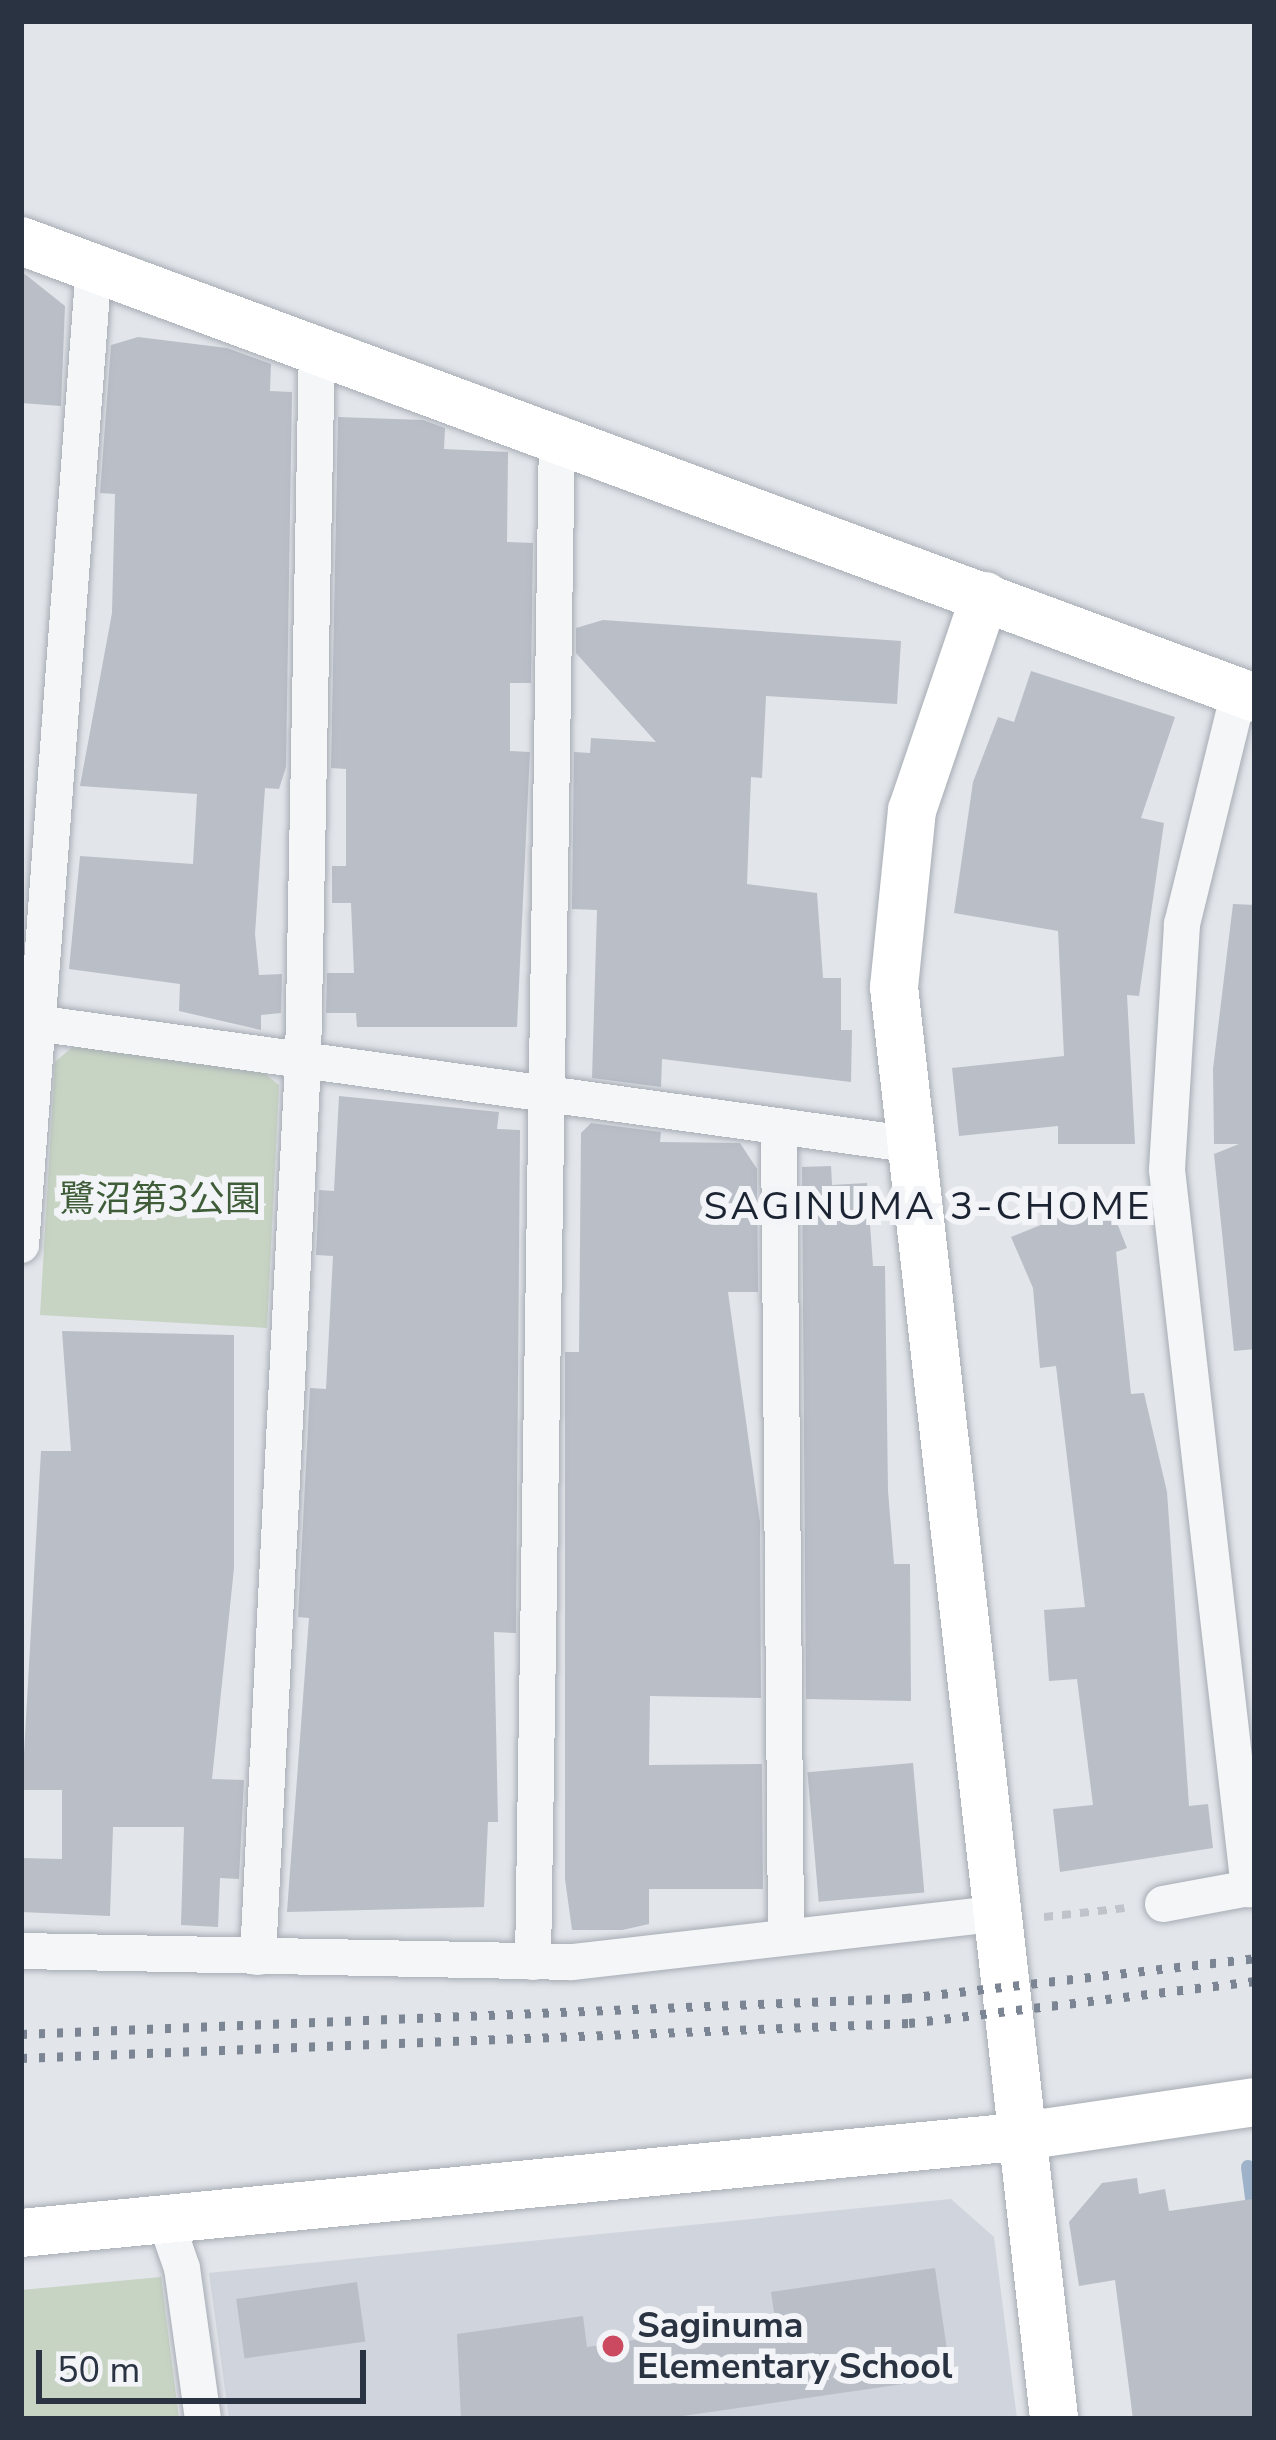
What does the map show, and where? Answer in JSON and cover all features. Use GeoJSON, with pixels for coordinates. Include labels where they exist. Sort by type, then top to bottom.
{"type":"FeatureCollection","features":[{"type":"Feature","properties":{"kind":"street"},"geometry":{"type":"LineString","coordinates":[[21,241],[557,433],[1247,695],[1182,924],[1168,1170],[1252,1888],[1163,1904]]}},
{"type":"Feature","properties":{"kind":"street"},"geometry":{"type":"LineString","coordinates":[[21,1245],[29,1022],[94,266]]}},
{"type":"Feature","properties":{"kind":"street"},"geometry":{"type":"LineString","coordinates":[[258,1957],[303,1061],[317,346]]}},
{"type":"Feature","properties":{"kind":"street"},"geometry":{"type":"LineString","coordinates":[[533,1962],[551,1093],[557,433]]}},
{"type":"Feature","properties":{"kind":"street"},"geometry":{"type":"LineString","coordinates":[[985,596],[930,735],[901,863],[894,987],[907,1144],[1008,1917],[1016,2137],[1054,2419]]}},
{"type":"Feature","properties":{"kind":"street"},"geometry":{"type":"LineString","coordinates":[[29,1022],[907,1144]]}},
{"type":"Feature","properties":{"kind":"street"},"geometry":{"type":"LineString","coordinates":[[779,1129],[785,1935]]}},
{"type":"Feature","properties":{"kind":"street"},"geometry":{"type":"LineString","coordinates":[[21,1951],[533,1962],[1008,1917]]}},
{"type":"Feature","properties":{"kind":"street"},"geometry":{"type":"LineString","coordinates":[[21,2233],[1016,2137],[1255,2102]]}},
{"type":"Feature","properties":{"kind":"street"},"geometry":{"type":"LineString","coordinates":[[164,2219],[182,2267],[203,2419]]}},
{"type":"Feature","properties":{"kind":"path"},"geometry":{"type":"LineString","coordinates":[[1008,1917],[1163,1904]]}},
{"type":"Feature","properties":{"kind":"shaded area","name":"Saginuma Elementary School"},"geometry":{"type":"Polygon","coordinates":[[[951,2199],[994,2237],[1017,2419],[229,2419],[209,2273],[951,2199]]]}},
{"type":"Feature","properties":{"kind":"green space","name":"鷺沼第3公園"},"geometry":{"type":"Polygon","coordinates":[[[76,1044],[255,1066],[279,1085],[267,1328],[40,1315],[55,1062],[76,1044]]]}},
{"type":"Feature","properties":{"kind":"green space"},"geometry":{"type":"Polygon","coordinates":[[[161,2277],[179,2419],[21,2419],[21,2290],[161,2277]]]}},
{"type":"Feature","properties":{"kind":"building"},"geometry":{"type":"Polygon","coordinates":[[[21,271],[65,306],[61,406],[21,403],[21,271]]]}},
{"type":"Feature","properties":{"kind":"building"},"geometry":{"type":"Polygon","coordinates":[[[138,337],[227,348],[271,364],[270,391],[292,392],[286,767],[279,789],[265,788],[255,934],[259,975],[282,974],[281,1013],[261,1015],[261,1030],[179,1011],[180,984],[69,969],[80,856],[193,864],[197,794],[80,786],[112,613],[115,494],[100,493],[111,345],[138,337]]]}},
{"type":"Feature","properties":{"kind":"building"},"geometry":{"type":"Polygon","coordinates":[[[338,417],[423,420],[445,428],[444,449],[508,452],[507,542],[533,543],[531,683],[510,683],[510,751],[530,752],[517,1027],[357,1027],[356,1013],[326,1013],[327,973],[354,973],[351,903],[332,903],[332,866],[346,866],[346,769],[331,768],[338,417]]]}},
{"type":"Feature","properties":{"kind":"building"},"geometry":{"type":"Polygon","coordinates":[[[603,620],[901,641],[897,704],[766,696],[762,778],[751,777],[747,884],[817,893],[823,978],[841,978],[841,1030],[852,1030],[851,1082],[662,1059],[661,1087],[592,1078],[597,910],[572,909],[574,752],[590,753],[591,738],[656,742],[576,653],[576,628],[603,620]]]}},
{"type":"Feature","properties":{"kind":"building"},"geometry":{"type":"Polygon","coordinates":[[[1031,671],[1175,717],[1141,818],[1164,823],[1139,996],[1127,995],[1135,1144],[1058,1144],[1058,1126],[959,1136],[952,1068],[1064,1056],[1058,931],[954,913],[973,782],[998,717],[1014,722],[1031,671]]]}},
{"type":"Feature","properties":{"kind":"building"},"geometry":{"type":"Polygon","coordinates":[[[1233,904],[1255,905],[1255,1349],[1234,1351],[1214,1154],[1239,1144],[1214,1144],[1213,1069],[1233,904]]]}},
{"type":"Feature","properties":{"kind":"building"},"geometry":{"type":"Polygon","coordinates":[[[339,1096],[499,1112],[497,1129],[520,1130],[516,1633],[494,1632],[498,1822],[488,1822],[484,1907],[287,1912],[309,1618],[298,1617],[310,1388],[326,1389],[333,1256],[316,1255],[319,1190],[334,1191],[339,1096]]]}},
{"type":"Feature","properties":{"kind":"building"},"geometry":{"type":"Polygon","coordinates":[[[591,1123],[661,1132],[660,1142],[740,1143],[757,1169],[758,1292],[728,1292],[760,1522],[761,1698],[650,1696],[649,1765],[762,1764],[763,1889],[649,1889],[649,1924],[622,1930],[572,1930],[565,1879],[565,1352],[579,1352],[581,1133],[591,1123]]]}},
{"type":"Feature","properties":{"kind":"building"},"geometry":{"type":"Polygon","coordinates":[[[831,1166],[832,1185],[867,1183],[873,1266],[885,1266],[888,1491],[894,1564],[910,1564],[911,1701],[806,1699],[802,1167],[831,1166]]]}},
{"type":"Feature","properties":{"kind":"building"},"geometry":{"type":"Polygon","coordinates":[[[1107,1198],[1127,1248],[1116,1252],[1131,1394],[1144,1393],[1167,1492],[1189,1806],[1208,1804],[1213,1848],[1060,1872],[1053,1809],[1093,1805],[1077,1679],[1049,1681],[1044,1610],[1085,1607],[1056,1366],[1040,1368],[1033,1288],[1011,1237],[1107,1198]]]}},
{"type":"Feature","properties":{"kind":"building"},"geometry":{"type":"Polygon","coordinates":[[[62,1331],[234,1335],[234,1568],[212,1779],[244,1780],[239,1879],[220,1878],[218,1927],[181,1925],[184,1827],[113,1827],[110,1916],[21,1912],[21,1858],[62,1859],[62,1790],[22,1790],[41,1451],[71,1451],[62,1331]]]}},
{"type":"Feature","properties":{"kind":"building"},"geometry":{"type":"Polygon","coordinates":[[[913,1763],[924,1893],[819,1902],[807,1772],[913,1763]]]}},
{"type":"Feature","properties":{"kind":"building"},"geometry":{"type":"Polygon","coordinates":[[[1137,2178],[1139,2194],[1165,2189],[1169,2211],[1252,2199],[1255,2419],[1133,2419],[1115,2280],[1079,2286],[1069,2222],[1102,2183],[1137,2178]]]}},
{"type":"Feature","properties":{"kind":"building"},"geometry":{"type":"Polygon","coordinates":[[[935,2268],[951,2377],[662,2419],[461,2419],[457,2334],[583,2316],[587,2347],[775,2319],[771,2292],[935,2268]]]}},
{"type":"Feature","properties":{"kind":"building"},"geometry":{"type":"Polygon","coordinates":[[[357,2282],[365,2341],[245,2358],[236,2299],[357,2282]]]}},
{"type":"Feature","properties":{"kind":"waterway"},"geometry":{"type":"LineString","coordinates":[[1248,2167],[1255,2221]]}},
{"type":"Feature","properties":{"kind":"railway"},"geometry":{"type":"LineString","coordinates":[[21,2034],[906,1998],[1255,1958]]}},
{"type":"Feature","properties":{"kind":"railway"},"geometry":{"type":"LineString","coordinates":[[21,2058],[909,2023],[1255,1981]]}},
{"type":"Feature","properties":{"kind":"place","name":"Saginuma Elementary School"},"geometry":{"type":"Point","coordinates":[613,2346]}},
{"type":"Feature","properties":{"kind":"district","name":"SAGINUMA 3-CHOME"},"geometry":{"type":"Point","coordinates":[928,1207]}}]}
